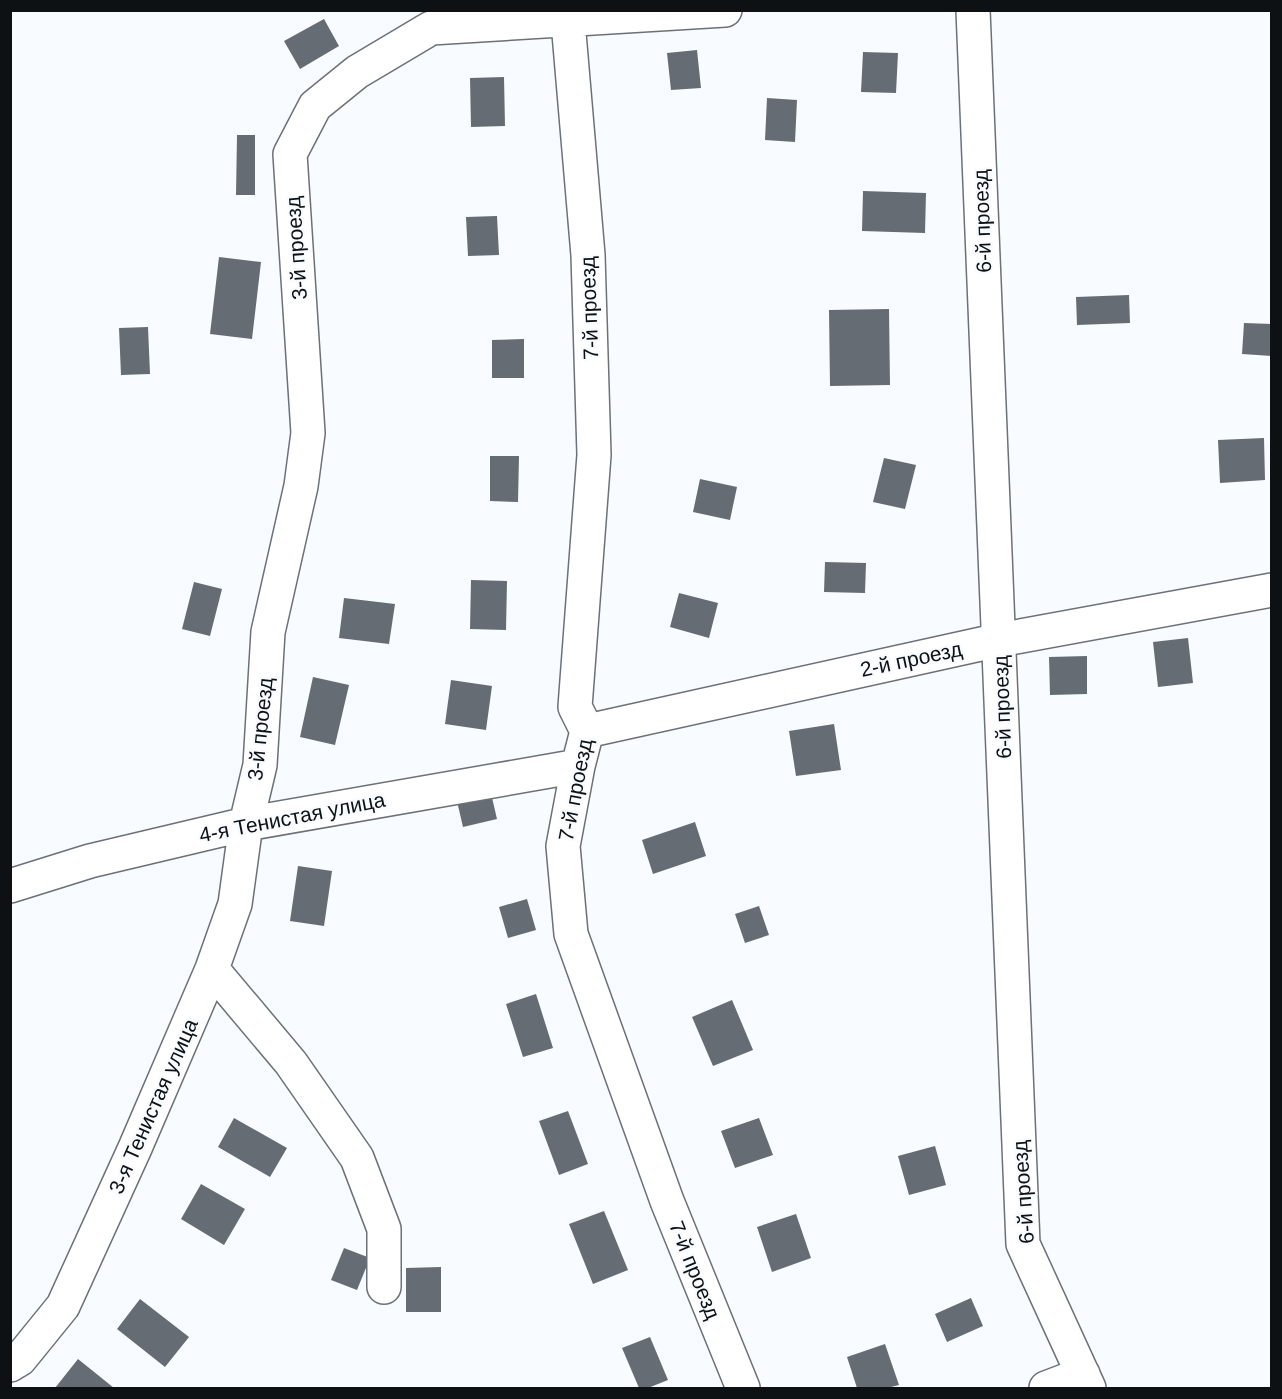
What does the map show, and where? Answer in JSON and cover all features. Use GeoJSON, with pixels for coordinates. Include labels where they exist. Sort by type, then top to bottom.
{"type":"FeatureCollection","features":[{"type":"Feature","properties":{"kind":"street","name":"3-й проезд"},"geometry":{"type":"LineString","coordinates":[[246,824],[260,765],[268,633],[301,486],[308,433],[290,154],[315,106],[357,72],[431,28],[567,15],[725,10]]}},
{"type":"Feature","properties":{"kind":"street","name":"6-й проезд"},"geometry":{"type":"LineString","coordinates":[[973,10],[1023,1244],[1086,1382]]}},
{"type":"Feature","properties":{"kind":"street","name":"7-й проезд"},"geometry":{"type":"LineString","coordinates":[[567,15],[588,255],[594,455],[575,707],[587,731],[562,846],[571,934],[667,1201],[743,1389]]}},
{"type":"Feature","properties":{"kind":"street","name":"2-й проезд"},"geometry":{"type":"LineString","coordinates":[[587,731],[999,640],[1272,590]]}},
{"type":"Feature","properties":{"kind":"street","name":"4-я Тенистая улица"},"geometry":{"type":"LineString","coordinates":[[10,885],[90,861],[246,824],[578,766]]}},
{"type":"Feature","properties":{"kind":"street","name":"3-я Тенистая улица"},"geometry":{"type":"LineString","coordinates":[[10,1365],[20,1359],[63,1306],[135,1148],[212,969],[235,904],[246,824]]}},
{"type":"Feature","properties":{"kind":"street"},"geometry":{"type":"LineString","coordinates":[[212,969],[291,1064],[357,1158],[384,1229],[384,1287]]}},
{"type":"Feature","properties":{"kind":"street"},"geometry":{"type":"LineString","coordinates":[[1046,1389],[1086,1382]]}},
{"type":"Feature","properties":{"kind":"building"},"geometry":{"type":"Polygon","coordinates":[[[324,19],[339,46],[300,69],[284,41],[324,19]]]}},
{"type":"Feature","properties":{"kind":"building"},"geometry":{"type":"Polygon","coordinates":[[[697,50],[701,88],[671,90],[667,53],[697,50]]]}},
{"type":"Feature","properties":{"kind":"building"},"geometry":{"type":"Polygon","coordinates":[[[863,52],[898,53],[896,93],[861,92],[863,52]]]}},
{"type":"Feature","properties":{"kind":"building"},"geometry":{"type":"Polygon","coordinates":[[[504,77],[505,126],[471,127],[470,78],[504,77]]]}},
{"type":"Feature","properties":{"kind":"building"},"geometry":{"type":"Polygon","coordinates":[[[767,98],[797,100],[795,142],[765,140],[767,98]]]}},
{"type":"Feature","properties":{"kind":"building"},"geometry":{"type":"Polygon","coordinates":[[[237,135],[255,135],[255,195],[236,195],[237,135]]]}},
{"type":"Feature","properties":{"kind":"building"},"geometry":{"type":"Polygon","coordinates":[[[863,191],[926,193],[925,233],[862,231],[863,191]]]}},
{"type":"Feature","properties":{"kind":"building"},"geometry":{"type":"Polygon","coordinates":[[[497,216],[499,255],[468,256],[466,217],[497,216]]]}},
{"type":"Feature","properties":{"kind":"building"},"geometry":{"type":"Polygon","coordinates":[[[219,257],[261,262],[252,339],[210,334],[219,257]]]}},
{"type":"Feature","properties":{"kind":"building"},"geometry":{"type":"Polygon","coordinates":[[[1129,295],[1130,323],[1077,325],[1076,297],[1129,295]]]}},
{"type":"Feature","properties":{"kind":"building"},"geometry":{"type":"Polygon","coordinates":[[[889,309],[890,385],[830,386],[829,310],[889,309]]]}},
{"type":"Feature","properties":{"kind":"building"},"geometry":{"type":"Polygon","coordinates":[[[1244,323],[1272,324],[1272,356],[1242,354],[1244,323]]]}},
{"type":"Feature","properties":{"kind":"building"},"geometry":{"type":"Polygon","coordinates":[[[148,327],[150,374],[121,375],[119,328],[148,327]]]}},
{"type":"Feature","properties":{"kind":"building"},"geometry":{"type":"Polygon","coordinates":[[[524,339],[524,378],[492,378],[492,340],[524,339]]]}},
{"type":"Feature","properties":{"kind":"building"},"geometry":{"type":"Polygon","coordinates":[[[1264,438],[1265,480],[1220,483],[1218,440],[1264,438]]]}},
{"type":"Feature","properties":{"kind":"building"},"geometry":{"type":"Polygon","coordinates":[[[490,456],[519,456],[518,502],[490,501],[490,456]]]}},
{"type":"Feature","properties":{"kind":"building"},"geometry":{"type":"Polygon","coordinates":[[[884,458],[916,465],[905,509],[873,502],[884,458]]]}},
{"type":"Feature","properties":{"kind":"building"},"geometry":{"type":"Polygon","coordinates":[[[700,479],[737,487],[730,520],[693,512],[700,479]]]}},
{"type":"Feature","properties":{"kind":"building"},"geometry":{"type":"Polygon","coordinates":[[[825,562],[866,563],[865,593],[824,592],[825,562]]]}},
{"type":"Feature","properties":{"kind":"building"},"geometry":{"type":"Polygon","coordinates":[[[471,580],[507,581],[506,630],[470,629],[471,580]]]}},
{"type":"Feature","properties":{"kind":"building"},"geometry":{"type":"Polygon","coordinates":[[[194,582],[222,589],[210,636],[182,629],[194,582]]]}},
{"type":"Feature","properties":{"kind":"building"},"geometry":{"type":"Polygon","coordinates":[[[679,593],[718,603],[709,638],[670,627],[679,593]]]}},
{"type":"Feature","properties":{"kind":"building"},"geometry":{"type":"Polygon","coordinates":[[[344,598],[395,604],[389,644],[339,638],[344,598]]]}},
{"type":"Feature","properties":{"kind":"building"},"geometry":{"type":"Polygon","coordinates":[[[1188,638],[1193,683],[1158,687],[1153,642],[1188,638]]]}},
{"type":"Feature","properties":{"kind":"building"},"geometry":{"type":"Polygon","coordinates":[[[1087,656],[1087,694],[1050,695],[1049,657],[1087,656]]]}},
{"type":"Feature","properties":{"kind":"building"},"geometry":{"type":"Polygon","coordinates":[[[313,677],[349,685],[335,745],[300,737],[313,677]]]}},
{"type":"Feature","properties":{"kind":"building"},"geometry":{"type":"Polygon","coordinates":[[[451,680],[492,686],[486,730],[445,724],[451,680]]]}},
{"type":"Feature","properties":{"kind":"building"},"geometry":{"type":"Polygon","coordinates":[[[834,724],[841,770],[796,776],[789,731],[834,724]]]}},
{"type":"Feature","properties":{"kind":"building"},"geometry":{"type":"Polygon","coordinates":[[[490,789],[497,819],[463,827],[456,797],[490,789]]]}},
{"type":"Feature","properties":{"kind":"building"},"geometry":{"type":"Polygon","coordinates":[[[695,822],[706,856],[653,874],[642,840],[695,822]]]}},
{"type":"Feature","properties":{"kind":"building"},"geometry":{"type":"Polygon","coordinates":[[[298,866],[332,871],[324,926],[290,921],[298,866]]]}},
{"type":"Feature","properties":{"kind":"building"},"geometry":{"type":"Polygon","coordinates":[[[527,899],[536,930],[508,938],[499,907],[527,899]]]}},
{"type":"Feature","properties":{"kind":"building"},"geometry":{"type":"Polygon","coordinates":[[[759,906],[769,935],[745,943],[735,914],[759,906]]]}},
{"type":"Feature","properties":{"kind":"building"},"geometry":{"type":"Polygon","coordinates":[[[536,994],[553,1048],[523,1057],[506,1004],[536,994]]]}},
{"type":"Feature","properties":{"kind":"building"},"geometry":{"type":"Polygon","coordinates":[[[732,1000],[753,1050],[713,1066],[692,1017],[732,1000]]]}},
{"type":"Feature","properties":{"kind":"building"},"geometry":{"type":"Polygon","coordinates":[[[568,1111],[588,1164],[559,1175],[539,1121],[568,1111]]]}},
{"type":"Feature","properties":{"kind":"building"},"geometry":{"type":"Polygon","coordinates":[[[234,1118],[287,1148],[270,1177],[218,1147],[234,1118]]]}},
{"type":"Feature","properties":{"kind":"building"},"geometry":{"type":"Polygon","coordinates":[[[759,1118],[773,1155],[735,1168],[721,1131],[759,1118]]]}},
{"type":"Feature","properties":{"kind":"building"},"geometry":{"type":"Polygon","coordinates":[[[935,1146],[946,1185],[909,1195],[898,1156],[935,1146]]]}},
{"type":"Feature","properties":{"kind":"building"},"geometry":{"type":"Polygon","coordinates":[[[201,1184],[245,1209],[224,1245],[181,1219],[201,1184]]]}},
{"type":"Feature","properties":{"kind":"building"},"geometry":{"type":"Polygon","coordinates":[[[604,1211],[628,1270],[593,1284],[569,1224],[604,1211]]]}},
{"type":"Feature","properties":{"kind":"building"},"geometry":{"type":"Polygon","coordinates":[[[796,1214],[811,1258],[772,1272],[757,1227],[796,1214]]]}},
{"type":"Feature","properties":{"kind":"building"},"geometry":{"type":"Polygon","coordinates":[[[344,1248],[370,1258],[357,1290],[331,1280],[344,1248]]]}},
{"type":"Feature","properties":{"kind":"building"},"geometry":{"type":"Polygon","coordinates":[[[441,1267],[441,1312],[406,1312],[406,1268],[441,1267]]]}},
{"type":"Feature","properties":{"kind":"building"},"geometry":{"type":"Polygon","coordinates":[[[971,1298],[983,1326],[947,1342],[935,1314],[971,1298]]]}},
{"type":"Feature","properties":{"kind":"building"},"geometry":{"type":"Polygon","coordinates":[[[140,1299],[189,1337],[165,1367],[117,1329],[140,1299]]]}},
{"type":"Feature","properties":{"kind":"building"},"geometry":{"type":"Polygon","coordinates":[[[650,1337],[668,1380],[648,1388],[639,1388],[622,1348],[650,1337]]]}},
{"type":"Feature","properties":{"kind":"building"},"geometry":{"type":"Polygon","coordinates":[[[885,1344],[899,1385],[887,1388],[857,1388],[847,1357],[885,1344]]]}},
{"type":"Feature","properties":{"kind":"building"},"geometry":{"type":"Polygon","coordinates":[[[78,1359],[114,1388],[55,1388],[78,1359]]]}}]}
